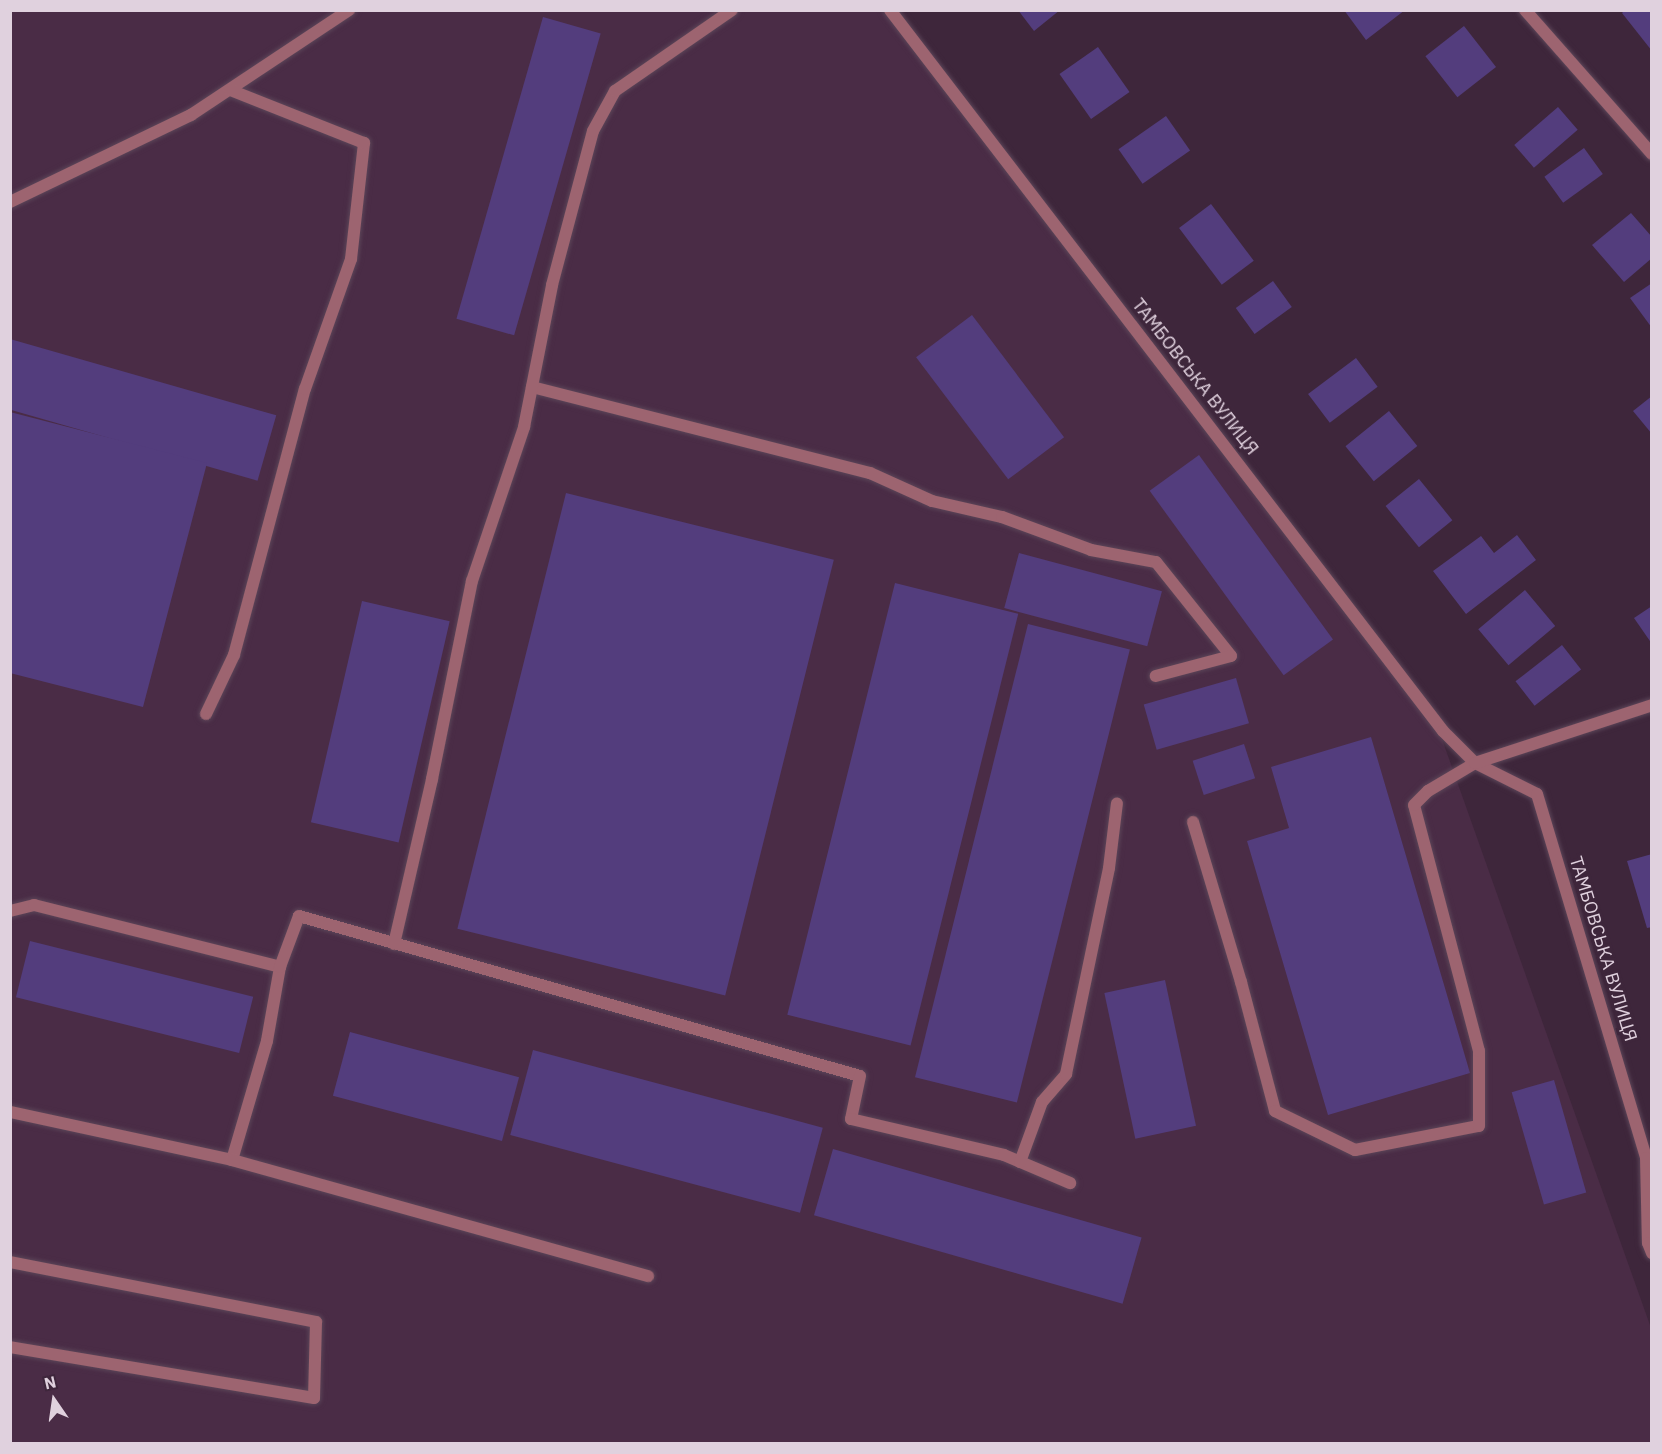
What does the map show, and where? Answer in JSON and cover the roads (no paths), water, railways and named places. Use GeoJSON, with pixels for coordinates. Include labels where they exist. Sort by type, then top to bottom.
{"type":"FeatureCollection","features":[{"type":"Feature","properties":{"kind":"street"},"geometry":{"type":"LineString","coordinates":[[10,202],[190,115],[349,10]]}},
{"type":"Feature","properties":{"kind":"street"},"geometry":{"type":"LineString","coordinates":[[394,944],[432,779],[472,581],[524,427],[552,285],[593,131],[615,91],[732,10]]}},
{"type":"Feature","properties":{"kind":"street","name":"ТАМБОВСЬКА ВУЛИЦЯ"},"geometry":{"type":"LineString","coordinates":[[890,10],[1443,731],[1475,763],[1537,794],[1646,1158],[1648,1243],[1652,1253]]}},
{"type":"Feature","properties":{"kind":"street"},"geometry":{"type":"LineString","coordinates":[[1525,10],[1651,154]]}},
{"type":"Feature","properties":{"kind":"street"},"geometry":{"type":"LineString","coordinates":[[206,714],[234,655],[306,389],[351,260],[364,143],[230,90]]}},
{"type":"Feature","properties":{"kind":"street"},"geometry":{"type":"LineString","coordinates":[[532,387],[870,473],[932,501],[1002,517],[1091,550],[1156,562],[1232,656],[1156,676]]}},
{"type":"Feature","properties":{"kind":"street"},"geometry":{"type":"LineString","coordinates":[[1193,822],[1241,982],[1275,1111],[1355,1150],[1479,1126],[1479,1051],[1414,805],[1428,791],[1475,763],[1652,705]]}},
{"type":"Feature","properties":{"kind":"street"},"geometry":{"type":"LineString","coordinates":[[1020,1162],[1042,1102],[1066,1074],[1109,868],[1117,803]]}},
{"type":"Feature","properties":{"kind":"street"},"geometry":{"type":"LineString","coordinates":[[10,911],[34,905],[280,967]]}},
{"type":"Feature","properties":{"kind":"street"},"geometry":{"type":"LineString","coordinates":[[232,1160],[267,1041],[280,967],[299,916],[860,1076],[851,1119],[1004,1155],[1070,1183]]}},
{"type":"Feature","properties":{"kind":"street"},"geometry":{"type":"LineString","coordinates":[[10,1112],[232,1160],[648,1276]]}},
{"type":"Feature","properties":{"kind":"street"},"geometry":{"type":"LineString","coordinates":[[10,1262],[316,1323],[314,1398],[10,1347]]}}]}
